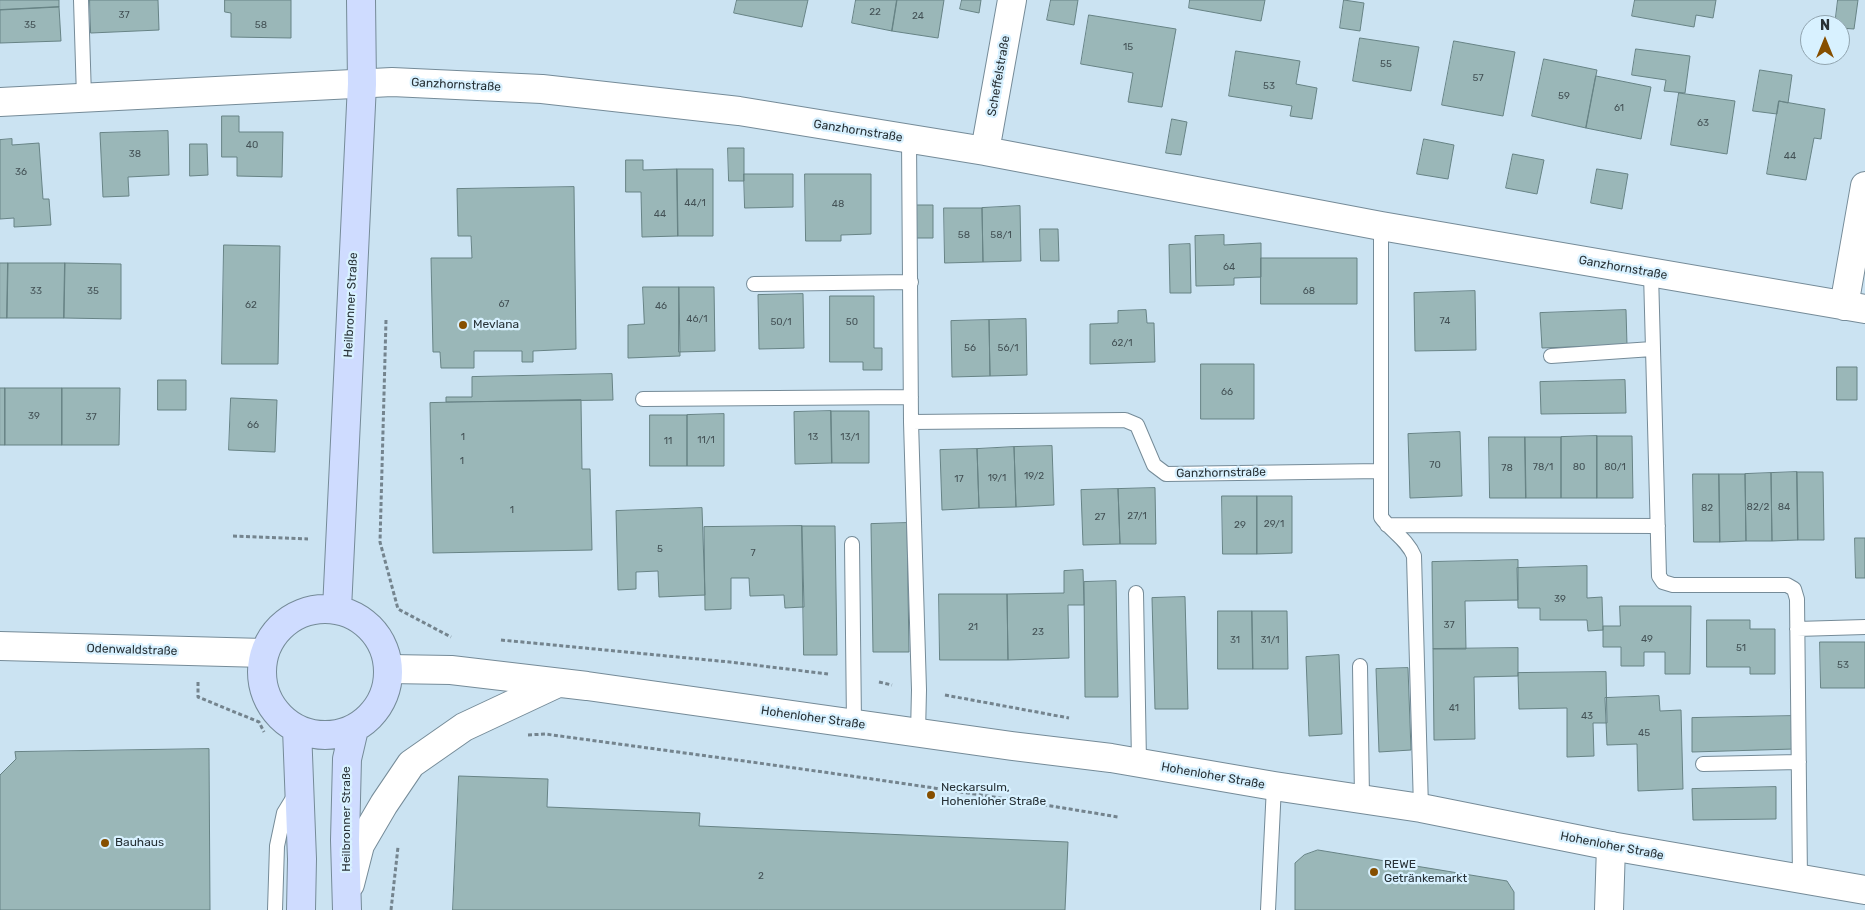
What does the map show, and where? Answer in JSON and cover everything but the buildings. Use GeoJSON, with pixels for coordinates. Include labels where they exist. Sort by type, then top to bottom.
{"type":"FeatureCollection","features":[{"type":"Feature","properties":{"kind":"main road","name":"Heilbronner Straße"},"geometry":{"type":"LineString","coordinates":[[337,609],[362,84],[361,0]]}},
{"type":"Feature","properties":{"kind":"main road"},"geometry":{"type":"LineString","coordinates":[[314,609],[337,609],[357,616],[373,630],[384,648],[389,669],[387,687],[380,704],[369,718],[354,729],[336,736],[316,735],[297,729],[279,716],[267,697],[262,675],[264,653],[275,633],[292,618],[314,609]]}},
{"type":"Feature","properties":{"kind":"main road"},"geometry":{"type":"LineString","coordinates":[[297,729],[302,859],[301,910]]}},
{"type":"Feature","properties":{"kind":"main road","name":"Heilbronner Straße"},"geometry":{"type":"LineString","coordinates":[[347,903],[345,840],[347,759],[354,729]]}},
{"type":"Feature","properties":{"kind":"street","name":"Scheffelstraße"},"geometry":{"type":"LineString","coordinates":[[985,151],[1012,0]]}},
{"type":"Feature","properties":{"kind":"street","name":"Ganzhornstraße"},"geometry":{"type":"LineString","coordinates":[[0,102],[392,82],[542,89],[739,111],[985,151],[1381,226],[1855,308]]}},
{"type":"Feature","properties":{"kind":"street"},"geometry":{"type":"LineString","coordinates":[[1855,308],[1865,186]]}},
{"type":"Feature","properties":{"kind":"street","name":"Odenwaldstraße"},"geometry":{"type":"LineString","coordinates":[[0,646],[264,653]]}},
{"type":"Feature","properties":{"kind":"street","name":"Hohenloher Straße"},"geometry":{"type":"LineString","coordinates":[[389,669],[450,670],[558,682],[1139,762],[1274,786],[1421,808],[1610,846],[1865,890]]}},
{"type":"Feature","properties":{"kind":"street"},"geometry":{"type":"LineString","coordinates":[[347,903],[360,845],[384,804],[411,764],[464,726],[558,682]]}},
{"type":"Feature","properties":{"kind":"street"},"geometry":{"type":"LineString","coordinates":[[1609,910],[1610,846]]}},
{"type":"Feature","properties":{"kind":"lane"},"geometry":{"type":"LineString","coordinates":[[81,0],[84,97]]}},
{"type":"Feature","properties":{"kind":"lane","name":"Ganzhornstraße"},"geometry":{"type":"LineString","coordinates":[[909,140],[911,422],[919,690],[918,733]]}},
{"type":"Feature","properties":{"kind":"lane"},"geometry":{"type":"LineString","coordinates":[[1381,226],[1381,517],[1387,525],[1410,545],[1414,556],[1421,808]]}},
{"type":"Feature","properties":{"kind":"lane"},"geometry":{"type":"LineString","coordinates":[[1651,273],[1659,576],[1664,582],[1673,585],[1787,585],[1794,589],[1798,599],[1800,880]]}},
{"type":"Feature","properties":{"kind":"lane"},"geometry":{"type":"LineString","coordinates":[[754,284],[911,282]]}},
{"type":"Feature","properties":{"kind":"lane"},"geometry":{"type":"LineString","coordinates":[[1551,356],[1652,349]]}},
{"type":"Feature","properties":{"kind":"lane"},"geometry":{"type":"LineString","coordinates":[[643,399],[911,396]]}},
{"type":"Feature","properties":{"kind":"lane","name":"Ganzhornstraße"},"geometry":{"type":"LineString","coordinates":[[911,422],[1125,420],[1137,425],[1154,465],[1166,474],[1381,471]]}},
{"type":"Feature","properties":{"kind":"lane"},"geometry":{"type":"LineString","coordinates":[[1387,525],[1658,526]]}},
{"type":"Feature","properties":{"kind":"lane"},"geometry":{"type":"LineString","coordinates":[[852,544],[854,724]]}},
{"type":"Feature","properties":{"kind":"lane"},"geometry":{"type":"LineString","coordinates":[[1136,593],[1139,762]]}},
{"type":"Feature","properties":{"kind":"lane"},"geometry":{"type":"LineString","coordinates":[[1798,628],[1865,627]]}},
{"type":"Feature","properties":{"kind":"lane"},"geometry":{"type":"LineString","coordinates":[[1360,666],[1362,798]]}},
{"type":"Feature","properties":{"kind":"lane"},"geometry":{"type":"LineString","coordinates":[[1703,764],[1799,762]]}},
{"type":"Feature","properties":{"kind":"lane"},"geometry":{"type":"LineString","coordinates":[[1268,910],[1274,786]]}},
{"type":"Feature","properties":{"kind":"lane"},"geometry":{"type":"LineString","coordinates":[[275,910],[277,846],[284,813],[299,788]]}},
{"type":"Feature","properties":{"kind":"path"},"geometry":{"type":"LineString","coordinates":[[386,317],[380,542],[398,609],[451,636],[460,637]]}},
{"type":"Feature","properties":{"kind":"path"},"geometry":{"type":"LineString","coordinates":[[233,536],[341,541]]}},
{"type":"Feature","properties":{"kind":"path"},"geometry":{"type":"LineString","coordinates":[[450,670],[451,636]]}},
{"type":"Feature","properties":{"kind":"path"},"geometry":{"type":"LineString","coordinates":[[498,640],[730,662],[853,677],[1071,718]]}},
{"type":"Feature","properties":{"kind":"path"},"geometry":{"type":"LineString","coordinates":[[198,652],[198,697],[259,722],[267,740]]}},
{"type":"Feature","properties":{"kind":"path"},"geometry":{"type":"LineString","coordinates":[[519,736],[545,734],[594,740],[1008,799],[1118,817]]}},
{"type":"Feature","properties":{"kind":"place","name":"Mevlana"},"geometry":{"type":"Point","coordinates":[463,325]}},
{"type":"Feature","properties":{"kind":"place","name":"Neckarsulm, Hohenloher Straße"},"geometry":{"type":"Point","coordinates":[931,795]}},
{"type":"Feature","properties":{"kind":"place","name":"Bauhaus"},"geometry":{"type":"Point","coordinates":[105,843]}},
{"type":"Feature","properties":{"kind":"place","name":"REWE Getränkemarkt"},"geometry":{"type":"Point","coordinates":[1374,872]}}]}
